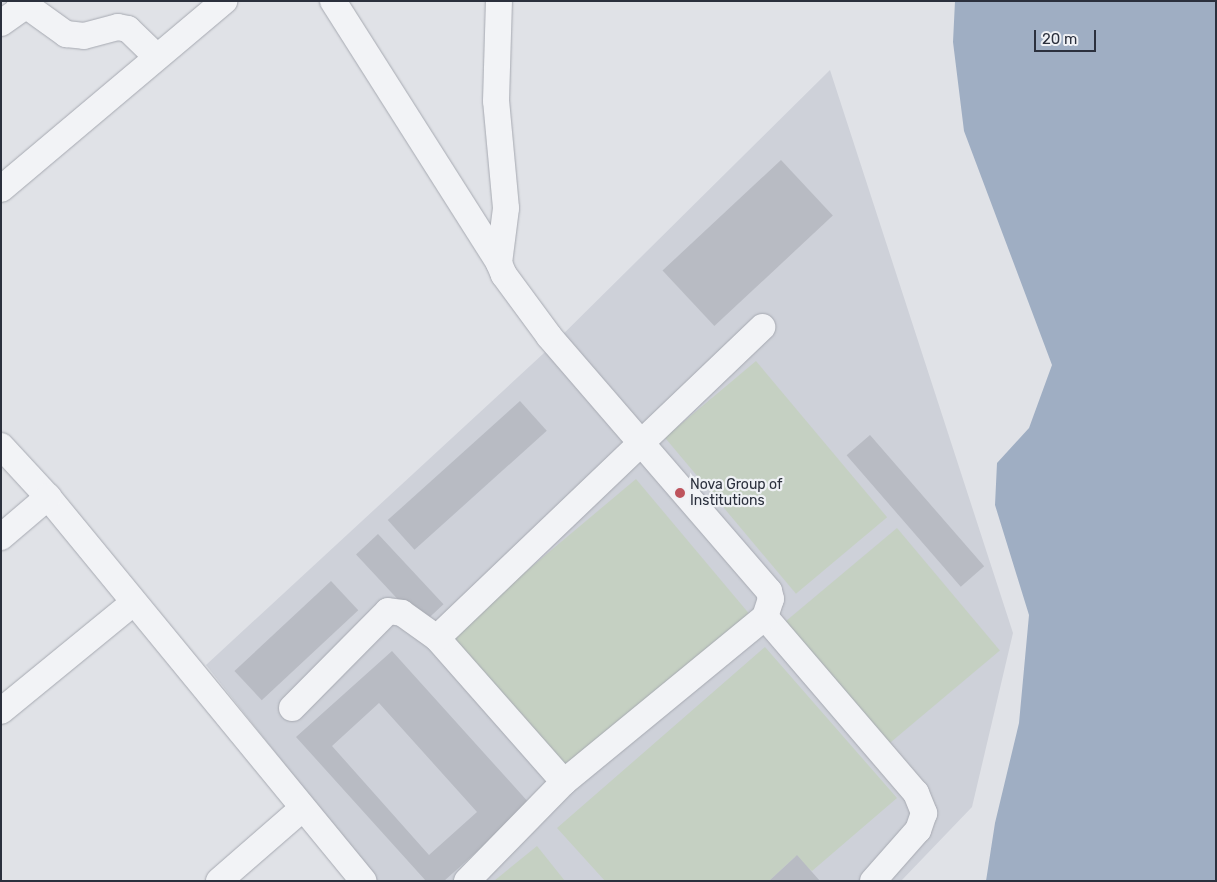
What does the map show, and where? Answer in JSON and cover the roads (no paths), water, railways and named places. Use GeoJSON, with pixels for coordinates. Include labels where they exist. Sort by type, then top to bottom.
{"type":"FeatureCollection","features":[{"type":"Feature","properties":{"kind":"street"},"geometry":{"type":"LineString","coordinates":[[1,189],[224,1]]}},
{"type":"Feature","properties":{"kind":"street"},"geometry":{"type":"LineString","coordinates":[[334,1],[499,263],[517,295],[549,336],[769,591],[770,608],[765,616],[564,782],[467,881]]}},
{"type":"Feature","properties":{"kind":"street"},"geometry":{"type":"LineString","coordinates":[[499,1],[496,101],[506,208],[499,263]]}},
{"type":"Feature","properties":{"kind":"street"},"geometry":{"type":"LineString","coordinates":[[1,23],[23,4],[73,36],[118,27],[128,29],[157,57]]}},
{"type":"Feature","properties":{"kind":"street"},"geometry":{"type":"LineString","coordinates":[[437,638],[640,441],[762,327]]}},
{"type":"Feature","properties":{"kind":"street"},"geometry":{"type":"LineString","coordinates":[[1,446],[48,497],[133,603],[363,881]]}},
{"type":"Feature","properties":{"kind":"street"},"geometry":{"type":"LineString","coordinates":[[1,537],[48,497]]}},
{"type":"Feature","properties":{"kind":"street"},"geometry":{"type":"LineString","coordinates":[[1,711],[133,603]]}},
{"type":"Feature","properties":{"kind":"street"},"geometry":{"type":"LineString","coordinates":[[292,708],[388,611],[402,613],[437,638],[564,782]]}},
{"type":"Feature","properties":{"kind":"street"},"geometry":{"type":"LineString","coordinates":[[765,616],[916,793],[924,813],[918,830],[872,881]]}},
{"type":"Feature","properties":{"kind":"street"},"geometry":{"type":"LineString","coordinates":[[219,881],[303,808]]}},
{"type":"Feature","properties":{"kind":"water"},"geometry":{"type":"Polygon","coordinates":[[[955,1],[1216,1],[1216,881],[986,881],[995,823],[1019,723],[1029,615],[995,505],[997,463],[1029,428],[1052,365],[964,131],[953,42],[955,1]]]}},
{"type":"Feature","properties":{"kind":"place","name":"Nova Group of Institutions"},"geometry":{"type":"Point","coordinates":[680,493]}}]}
